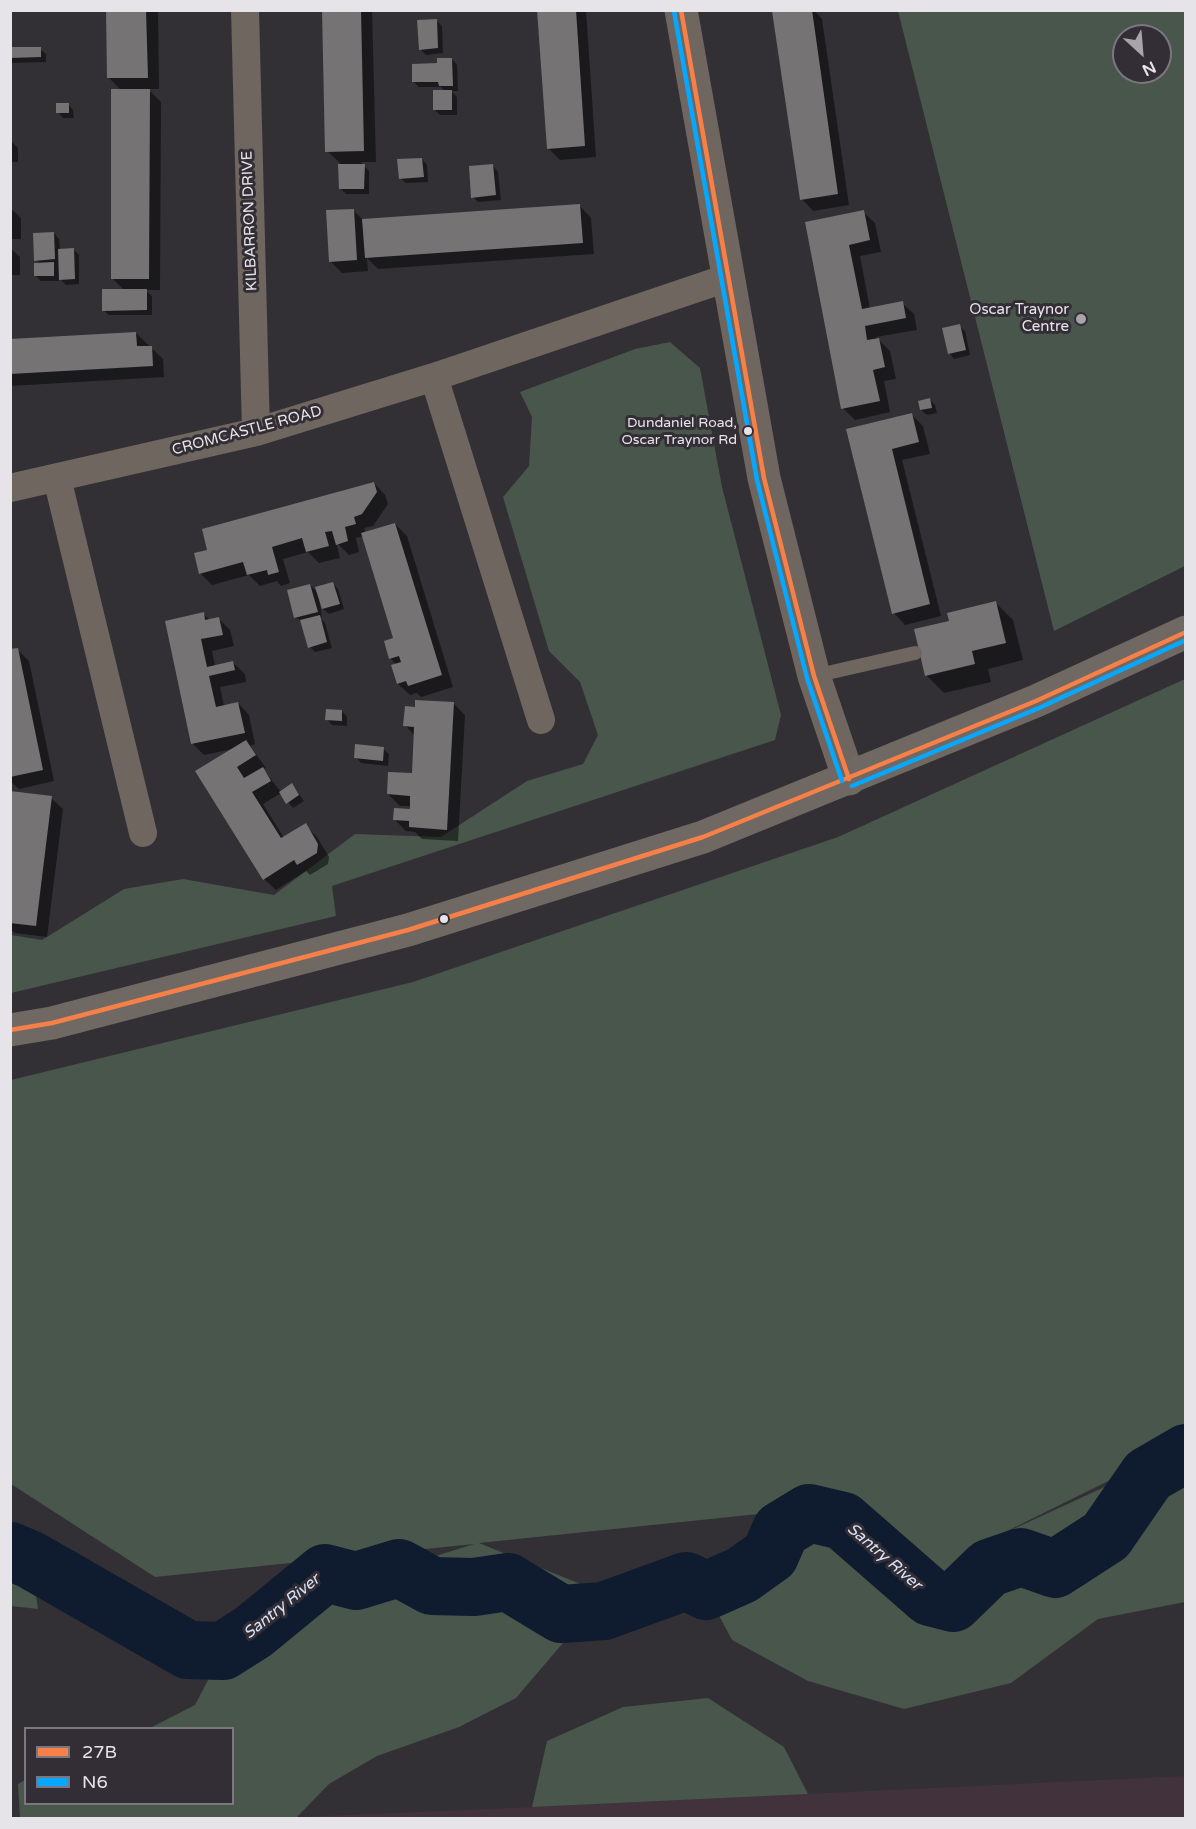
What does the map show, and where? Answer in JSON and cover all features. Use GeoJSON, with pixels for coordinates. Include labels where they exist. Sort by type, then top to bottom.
{"type":"FeatureCollection","features":[{"type":"Feature","properties":{"kind":"main road"},"geometry":{"type":"LineString","coordinates":[[10,1030],[52,1023],[408,930],[703,837],[1036,701],[1185,632]]}},
{"type":"Feature","properties":{"kind":"street","name":"KILBARRON DRIVE"},"geometry":{"type":"LineString","coordinates":[[244,10],[256,432]]}},
{"type":"Feature","properties":{"kind":"street"},"geometry":{"type":"LineString","coordinates":[[681,10],[764,478],[814,676],[849,779]]}},
{"type":"Feature","properties":{"kind":"street","name":"CROMCASTLE ROAD"},"geometry":{"type":"LineString","coordinates":[[10,488],[256,432],[434,377],[727,278]]}},
{"type":"Feature","properties":{"kind":"street"},"geometry":{"type":"LineString","coordinates":[[434,377],[541,720]]}},
{"type":"Feature","properties":{"kind":"street"},"geometry":{"type":"LineString","coordinates":[[57,478],[143,833]]}},
{"type":"Feature","properties":{"kind":"lane"},"geometry":{"type":"LineString","coordinates":[[814,676],[853,665],[915,653]]}},
{"type":"Feature","properties":{"kind":"shaded area"},"geometry":{"type":"Polygon","coordinates":[[[1185,1776],[1185,1818],[275,1818],[532,1807],[1185,1776]]]}},
{"type":"Feature","properties":{"kind":"green space","name":"Oscar Traynor Centre"},"geometry":{"type":"Polygon","coordinates":[[[898,11],[1185,11],[1185,566],[1054,631],[898,11]]]}},
{"type":"Feature","properties":{"kind":"green space"},"geometry":{"type":"Polygon","coordinates":[[[670,342],[700,368],[722,487],[781,715],[775,740],[332,886],[336,916],[11,993],[11,935],[42,940],[124,889],[183,879],[274,895],[355,834],[441,837],[527,781],[583,764],[598,735],[580,682],[549,651],[503,497],[529,466],[532,417],[520,392],[635,349],[670,342]]]}},
{"type":"Feature","properties":{"kind":"green space"},"geometry":{"type":"Polygon","coordinates":[[[1185,679],[1185,1443],[985,1542],[1185,1450],[1185,1602],[1098,1619],[1011,1683],[904,1709],[808,1681],[732,1640],[706,1591],[726,1556],[781,1530],[837,1521],[797,1510],[479,1543],[583,1585],[568,1637],[516,1698],[459,1727],[377,1756],[329,1784],[296,1818],[20,1818],[18,1784],[24,1781],[24,1805],[234,1805],[234,1727],[152,1727],[195,1705],[223,1651],[253,1632],[325,1573],[356,1581],[474,1544],[155,1577],[11,1484],[11,1080],[413,982],[838,837],[1185,679]]]}},
{"type":"Feature","properties":{"kind":"green space"},"geometry":{"type":"Polygon","coordinates":[[[11,1551],[31,1560],[38,1609],[11,1606],[11,1551]]]}},
{"type":"Feature","properties":{"kind":"green space"},"geometry":{"type":"Polygon","coordinates":[[[708,1698],[784,1747],[808,1794],[532,1807],[547,1741],[623,1707],[708,1698]]]}},
{"type":"Feature","properties":{"kind":"building"},"geometry":{"type":"Polygon","coordinates":[[[106,10],[146,10],[148,78],[107,78],[106,10]]]}},
{"type":"Feature","properties":{"kind":"building"},"geometry":{"type":"Polygon","coordinates":[[[322,10],[361,10],[364,151],[325,152],[322,10]]]}},
{"type":"Feature","properties":{"kind":"building"},"geometry":{"type":"Polygon","coordinates":[[[537,10],[576,10],[585,146],[547,149],[537,10]]]}},
{"type":"Feature","properties":{"kind":"building"},"geometry":{"type":"Polygon","coordinates":[[[812,10],[838,194],[800,200],[772,11],[812,10]]]}},
{"type":"Feature","properties":{"kind":"building"},"geometry":{"type":"Polygon","coordinates":[[[437,19],[438,48],[419,50],[417,20],[437,19]]]}},
{"type":"Feature","properties":{"kind":"building"},"geometry":{"type":"Polygon","coordinates":[[[10,47],[41,47],[41,57],[10,58],[10,47]]]}},
{"type":"Feature","properties":{"kind":"building"},"geometry":{"type":"Polygon","coordinates":[[[437,58],[452,58],[453,86],[439,86],[438,82],[412,82],[412,64],[437,63],[437,58]]]}},
{"type":"Feature","properties":{"kind":"building"},"geometry":{"type":"Polygon","coordinates":[[[111,89],[150,89],[149,279],[111,279],[111,89]]]}},
{"type":"Feature","properties":{"kind":"building"},"geometry":{"type":"Polygon","coordinates":[[[433,90],[452,90],[452,110],[433,110],[433,90]]]}},
{"type":"Feature","properties":{"kind":"building"},"geometry":{"type":"Polygon","coordinates":[[[56,103],[69,103],[69,113],[56,113],[56,103]]]}},
{"type":"Feature","properties":{"kind":"building"},"geometry":{"type":"Polygon","coordinates":[[[422,158],[424,177],[399,179],[397,159],[422,158]]]}},
{"type":"Feature","properties":{"kind":"building"},"geometry":{"type":"Polygon","coordinates":[[[338,164],[365,164],[364,189],[339,189],[338,164]]]}},
{"type":"Feature","properties":{"kind":"building"},"geometry":{"type":"Polygon","coordinates":[[[493,164],[496,195],[471,198],[469,166],[493,164]]]}},
{"type":"Feature","properties":{"kind":"building"},"geometry":{"type":"Polygon","coordinates":[[[580,204],[583,243],[365,258],[362,219],[580,204]]]}},
{"type":"Feature","properties":{"kind":"building"},"geometry":{"type":"Polygon","coordinates":[[[354,209],[357,260],[329,262],[326,210],[354,209]]]}},
{"type":"Feature","properties":{"kind":"building"},"geometry":{"type":"Polygon","coordinates":[[[864,210],[870,240],[849,245],[862,309],[903,301],[906,318],[865,326],[867,340],[879,338],[885,367],[873,370],[880,401],[841,409],[805,222],[864,210]]]}},
{"type":"Feature","properties":{"kind":"building"},"geometry":{"type":"Polygon","coordinates":[[[54,232],[55,259],[34,261],[33,233],[54,232]]]}},
{"type":"Feature","properties":{"kind":"building"},"geometry":{"type":"Polygon","coordinates":[[[74,248],[75,279],[59,280],[58,249],[74,248]]]}},
{"type":"Feature","properties":{"kind":"building"},"geometry":{"type":"Polygon","coordinates":[[[54,262],[54,276],[34,276],[34,263],[54,262]]]}},
{"type":"Feature","properties":{"kind":"building"},"geometry":{"type":"Polygon","coordinates":[[[102,289],[147,289],[147,310],[102,311],[102,289]]]}},
{"type":"Feature","properties":{"kind":"building"},"geometry":{"type":"Polygon","coordinates":[[[960,324],[966,350],[948,354],[942,328],[960,324]]]}},
{"type":"Feature","properties":{"kind":"building"},"geometry":{"type":"Polygon","coordinates":[[[136,332],[137,346],[152,346],[153,366],[10,374],[10,339],[136,332]]]}},
{"type":"Feature","properties":{"kind":"building"},"geometry":{"type":"Polygon","coordinates":[[[930,398],[932,408],[920,410],[918,401],[930,398]]]}},
{"type":"Feature","properties":{"kind":"building"},"geometry":{"type":"Polygon","coordinates":[[[912,413],[919,442],[892,449],[930,604],[892,614],[846,429],[912,413]]]}},
{"type":"Feature","properties":{"kind":"building"},"geometry":{"type":"Polygon","coordinates":[[[374,482],[377,492],[362,514],[354,517],[356,524],[345,527],[348,541],[336,545],[332,531],[325,532],[329,546],[306,552],[302,538],[272,547],[279,572],[268,575],[267,570],[247,575],[243,562],[199,574],[194,553],[207,550],[202,529],[374,482]]]}},
{"type":"Feature","properties":{"kind":"building"},"geometry":{"type":"Polygon","coordinates":[[[395,523],[442,675],[408,686],[406,681],[397,684],[391,665],[401,662],[399,656],[389,659],[384,641],[393,638],[361,533],[395,523]]]}},
{"type":"Feature","properties":{"kind":"building"},"geometry":{"type":"Polygon","coordinates":[[[333,582],[340,604],[322,609],[315,587],[333,582]]]}},
{"type":"Feature","properties":{"kind":"building"},"geometry":{"type":"Polygon","coordinates":[[[310,584],[318,612],[294,618],[287,590],[310,584]]]}},
{"type":"Feature","properties":{"kind":"building"},"geometry":{"type":"Polygon","coordinates":[[[996,601],[1006,643],[972,651],[975,664],[925,676],[914,629],[949,621],[947,613],[996,601]]]}},
{"type":"Feature","properties":{"kind":"building"},"geometry":{"type":"Polygon","coordinates":[[[204,612],[205,620],[219,617],[223,635],[201,639],[207,667],[233,661],[235,670],[209,676],[216,707],[238,702],[245,733],[191,744],[165,621],[204,612]]]}},
{"type":"Feature","properties":{"kind":"building"},"geometry":{"type":"Polygon","coordinates":[[[320,615],[327,642],[308,648],[300,620],[320,615]]]}},
{"type":"Feature","properties":{"kind":"building"},"geometry":{"type":"Polygon","coordinates":[[[18,648],[43,770],[10,777],[10,649],[18,648]]]}},
{"type":"Feature","properties":{"kind":"building"},"geometry":{"type":"Polygon","coordinates":[[[415,700],[454,702],[447,830],[409,827],[409,821],[393,820],[394,808],[410,809],[410,796],[387,794],[388,772],[412,773],[414,727],[403,726],[405,706],[415,707],[415,700]]]}},
{"type":"Feature","properties":{"kind":"building"},"geometry":{"type":"Polygon","coordinates":[[[326,709],[342,710],[342,721],[325,720],[326,709]]]}},
{"type":"Feature","properties":{"kind":"building"},"geometry":{"type":"Polygon","coordinates":[[[246,740],[256,755],[237,767],[244,778],[263,767],[271,781],[252,792],[281,838],[306,823],[318,844],[317,853],[297,865],[294,860],[263,880],[195,771],[246,740]]]}},
{"type":"Feature","properties":{"kind":"building"},"geometry":{"type":"Polygon","coordinates":[[[355,744],[384,747],[383,761],[354,758],[355,744]]]}},
{"type":"Feature","properties":{"kind":"building"},"geometry":{"type":"Polygon","coordinates":[[[292,783],[299,795],[286,804],[279,792],[292,783]]]}},
{"type":"Feature","properties":{"kind":"building"},"geometry":{"type":"Polygon","coordinates":[[[10,791],[52,796],[36,926],[10,923],[10,791]]]}},
{"type":"Feature","properties":{"kind":"waterway","name":"Santry River"},"geometry":{"type":"LineString","coordinates":[[10,1551],[31,1560],[188,1650],[223,1651],[253,1632],[325,1573],[356,1581],[399,1568],[432,1586],[474,1587],[508,1582],[561,1614],[604,1611],[686,1581],[706,1591],[742,1575],[770,1555],[781,1530],[809,1513],[843,1521],[930,1597],[953,1603],[989,1568],[1021,1557],[1055,1569],[1106,1536],[1148,1475],[1186,1453]]}},
{"type":"Feature","properties":{"kind":"transit line","name":"27B"},"geometry":{"type":"LineString","coordinates":[[681,10],[764,478],[814,676],[849,779]]}},
{"type":"Feature","properties":{"kind":"transit line","name":"N6"},"geometry":{"type":"LineString","coordinates":[[674,11],[757,480],[807,678],[842,781]]}},
{"type":"Feature","properties":{"kind":"transit line","name":"27B"},"geometry":{"type":"LineString","coordinates":[[10,1030],[52,1023],[408,930],[703,837],[1036,701],[1186,632]]}},
{"type":"Feature","properties":{"kind":"transit line","name":"N6"},"geometry":{"type":"LineString","coordinates":[[852,786],[1039,708],[1186,640]]}},
{"type":"Feature","properties":{"kind":"place","name":"Oscar Traynor Centre"},"geometry":{"type":"Point","coordinates":[1081,319]}},
{"type":"Feature","properties":{"kind":"place","name":"Dundaniel Road, Oscar Traynor Rd"},"geometry":{"type":"Point","coordinates":[748,431]}}]}
